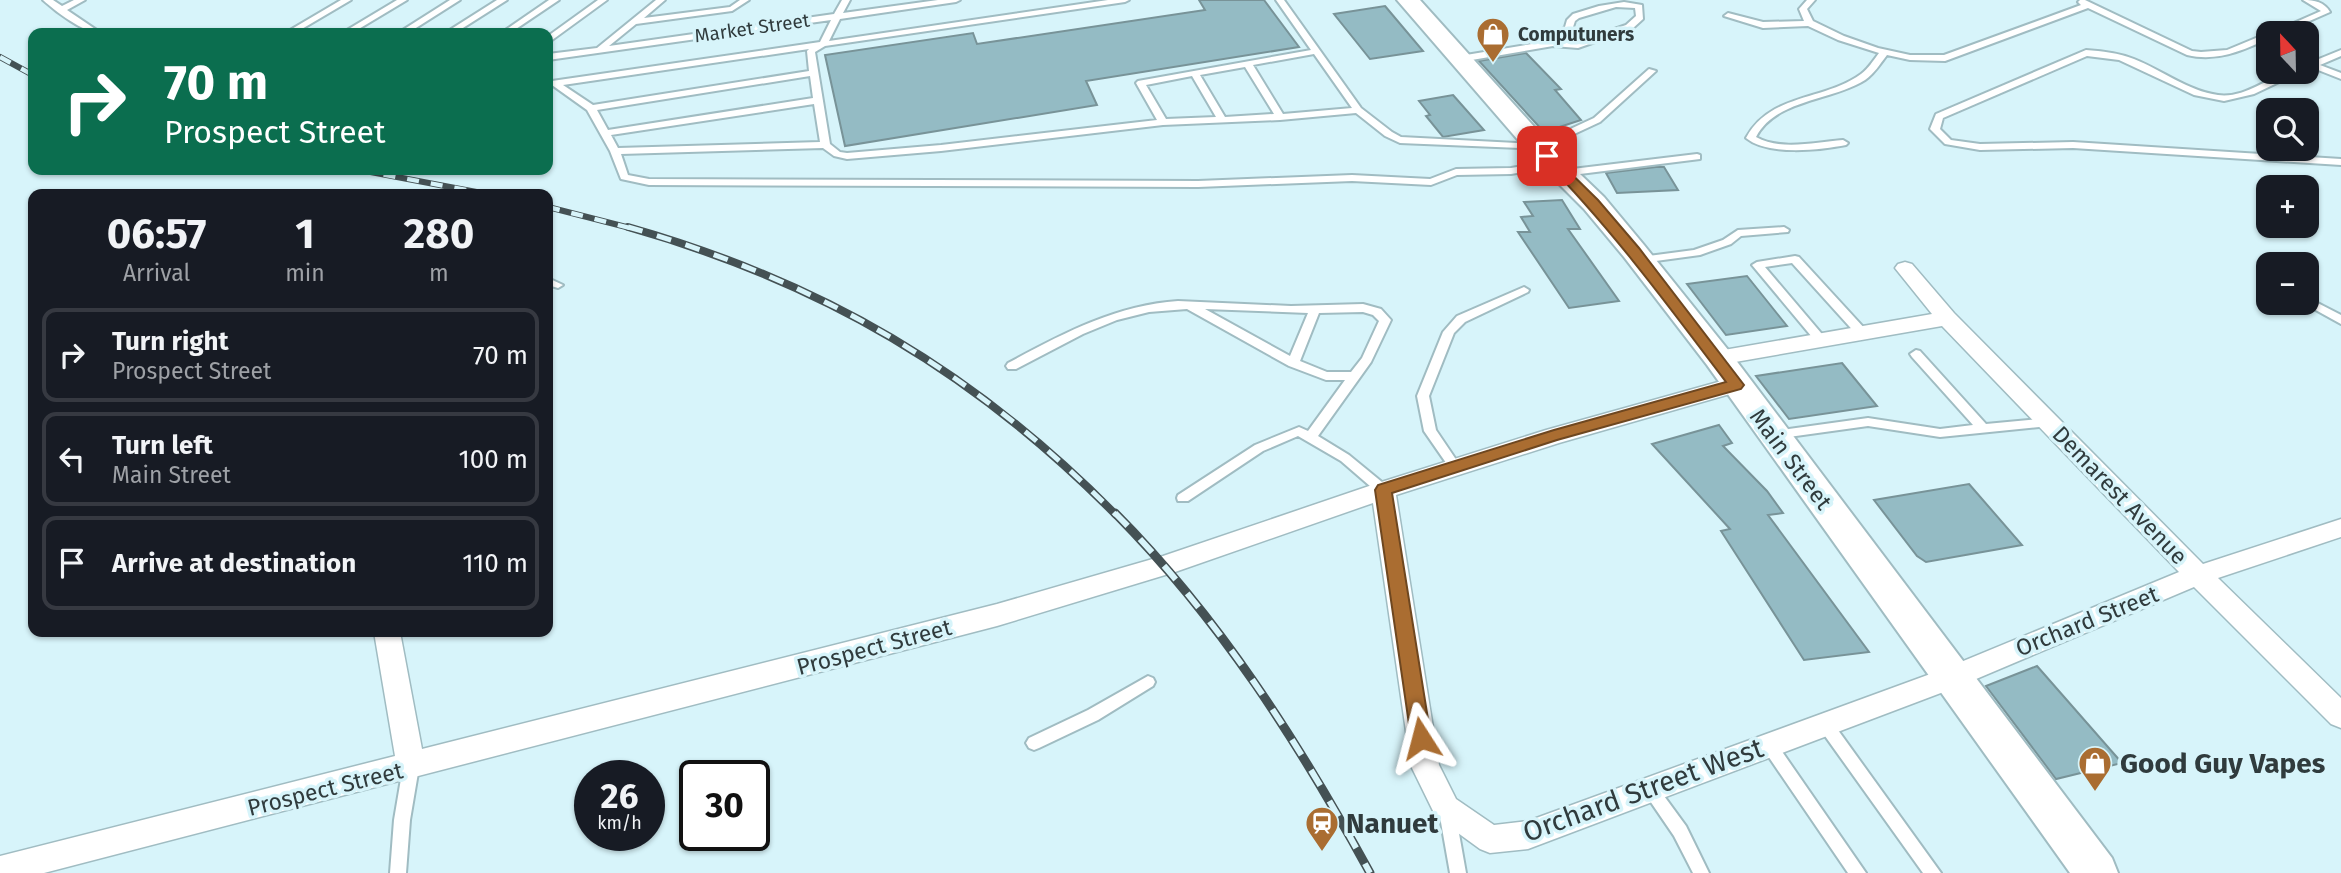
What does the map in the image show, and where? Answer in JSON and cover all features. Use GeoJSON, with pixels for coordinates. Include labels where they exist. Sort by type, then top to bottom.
{"type":"FeatureCollection","features":[{"type":"Feature","properties":{"kind":"street","name":"Main Street"},"geometry":{"type":"LineString","coordinates":[[1408,0],[1552,161],[1594,203],[1641,260],[1718,358],[2096,873]]}},
{"type":"Feature","properties":{"kind":"street","name":"Demarest Avenue"},"geometry":{"type":"LineString","coordinates":[[1905,268],[1947,318],[2341,716]]}},
{"type":"Feature","properties":{"kind":"street"},"geometry":{"type":"LineString","coordinates":[[1718,358],[1947,318]]}},
{"type":"Feature","properties":{"kind":"street","name":"Prospect Street"},"geometry":{"type":"LineString","coordinates":[[0,870],[997,615],[1166,565],[1383,490],[1554,436],[1736,385]]}},
{"type":"Feature","properties":{"kind":"street","name":"Orchard Street West"},"geometry":{"type":"LineString","coordinates":[[1383,490],[1425,766],[1446,808],[1490,839],[1528,835],[1953,677]]}},
{"type":"Feature","properties":{"kind":"street","name":"Orchard Street"},"geometry":{"type":"LineString","coordinates":[[1953,677],[2199,575],[2341,528]]}},
{"type":"Feature","properties":{"kind":"street"},"geometry":{"type":"LineString","coordinates":[[388,637],[411,767]]}},
{"type":"Feature","properties":{"kind":"lane"},"geometry":{"type":"LineString","coordinates":[[47,0],[89,28]]}},
{"type":"Feature","properties":{"kind":"lane"},"geometry":{"type":"LineString","coordinates":[[60,10],[81,0]]}},
{"type":"Feature","properties":{"kind":"lane"},"geometry":{"type":"LineString","coordinates":[[298,28],[347,0]]}},
{"type":"Feature","properties":{"kind":"lane"},"geometry":{"type":"LineString","coordinates":[[355,28],[403,0]]}},
{"type":"Feature","properties":{"kind":"lane"},"geometry":{"type":"LineString","coordinates":[[410,28],[456,0]]}},
{"type":"Feature","properties":{"kind":"lane"},"geometry":{"type":"LineString","coordinates":[[457,28],[503,0]]}},
{"type":"Feature","properties":{"kind":"lane"},"geometry":{"type":"LineString","coordinates":[[513,28],[555,0]]}},
{"type":"Feature","properties":{"kind":"lane"},"geometry":{"type":"LineString","coordinates":[[553,36],[603,0]]}},
{"type":"Feature","properties":{"kind":"lane"},"geometry":{"type":"LineString","coordinates":[[600,50],[661,0]]}},
{"type":"Feature","properties":{"kind":"lane"},"geometry":{"type":"LineString","coordinates":[[632,23],[732,9],[745,0]]}},
{"type":"Feature","properties":{"kind":"lane"},"geometry":{"type":"LineString","coordinates":[[825,145],[811,51],[823,44],[846,0]]}},
{"type":"Feature","properties":{"kind":"lane","name":"Market Street"},"geometry":{"type":"LineString","coordinates":[[553,56],[956,0]]}},
{"type":"Feature","properties":{"kind":"lane"},"geometry":{"type":"LineString","coordinates":[[1125,0],[555,83],[591,108],[615,151],[624,177],[649,182],[1198,184],[1352,178],[1431,182],[1456,172],[1511,171],[1552,161],[1653,71]]}},
{"type":"Feature","properties":{"kind":"lane"},"geometry":{"type":"LineString","coordinates":[[1280,0],[1358,110]]}},
{"type":"Feature","properties":{"kind":"lane"},"geometry":{"type":"LineString","coordinates":[[1809,23],[1803,9],[1811,0]]}},
{"type":"Feature","properties":{"kind":"lane"},"geometry":{"type":"LineString","coordinates":[[2078,0],[2190,53],[2206,57],[2220,56],[2256,41]]}},
{"type":"Feature","properties":{"kind":"lane"},"geometry":{"type":"LineString","coordinates":[[2304,21],[2326,12],[2323,7],[2307,0]]}},
{"type":"Feature","properties":{"kind":"lane"},"geometry":{"type":"LineString","coordinates":[[1460,59],[1553,43],[1578,45],[1607,37],[1629,27],[1640,17],[1639,7],[1616,3],[1576,16],[1569,28],[1553,43]]}},
{"type":"Feature","properties":{"kind":"lane"},"geometry":{"type":"LineString","coordinates":[[1728,16],[1763,25],[1809,23],[1885,52],[1922,60],[1945,58],[2088,5]]}},
{"type":"Feature","properties":{"kind":"lane"},"geometry":{"type":"LineString","coordinates":[[1163,122],[1142,83],[1317,51]]}},
{"type":"Feature","properties":{"kind":"lane"},"geometry":{"type":"LineString","coordinates":[[1843,144],[1775,146],[1756,142],[1751,138],[1752,131],[1783,110],[1862,77],[1885,52]]}},
{"type":"Feature","properties":{"kind":"lane"},"geometry":{"type":"LineString","coordinates":[[2319,62],[2341,52]]}},
{"type":"Feature","properties":{"kind":"lane"},"geometry":{"type":"LineString","coordinates":[[2266,84],[2234,97],[2217,97],[2189,89],[2132,62],[2107,54],[2086,53],[1939,116],[1935,130],[1948,142],[1980,147],[2073,145],[2341,162]]}},
{"type":"Feature","properties":{"kind":"lane"},"geometry":{"type":"LineString","coordinates":[[1248,65],[1280,117]]}},
{"type":"Feature","properties":{"kind":"lane"},"geometry":{"type":"LineString","coordinates":[[2319,69],[2341,76]]}},
{"type":"Feature","properties":{"kind":"lane"},"geometry":{"type":"LineString","coordinates":[[591,108],[814,73]]}},
{"type":"Feature","properties":{"kind":"lane"},"geometry":{"type":"LineString","coordinates":[[1195,74],[1222,118]]}},
{"type":"Feature","properties":{"kind":"lane"},"geometry":{"type":"LineString","coordinates":[[605,133],[819,100]]}},
{"type":"Feature","properties":{"kind":"lane"},"geometry":{"type":"LineString","coordinates":[[615,151],[825,145],[838,154],[847,156],[941,148],[1163,122],[1280,117],[1358,110],[1367,114],[1391,137],[1400,141],[1552,161],[1697,157]]}},
{"type":"Feature","properties":{"kind":"lane"},"geometry":{"type":"LineString","coordinates":[[1641,260],[1696,253],[1727,242],[1738,233],[1784,230]]}},
{"type":"Feature","properties":{"kind":"lane"},"geometry":{"type":"LineString","coordinates":[[1821,340],[1757,265],[1796,259],[1863,332]]}},
{"type":"Feature","properties":{"kind":"lane"},"geometry":{"type":"LineString","coordinates":[[1455,467],[1430,431],[1423,396],[1428,383],[1448,332],[1461,319],[1524,290]]}},
{"type":"Feature","properties":{"kind":"lane"},"geometry":{"type":"LineString","coordinates":[[1189,305],[1293,363],[1326,376],[1354,376]]}},
{"type":"Feature","properties":{"kind":"lane"},"geometry":{"type":"LineString","coordinates":[[1012,366],[1074,332],[1139,310],[1189,305],[1269,309],[1363,308],[1383,316],[1384,324],[1367,359],[1310,438]]}},
{"type":"Feature","properties":{"kind":"lane"},"geometry":{"type":"LineString","coordinates":[[2319,307],[2341,320]]}},
{"type":"Feature","properties":{"kind":"lane"},"geometry":{"type":"LineString","coordinates":[[1293,363],[1315,309]]}},
{"type":"Feature","properties":{"kind":"lane"},"geometry":{"type":"LineString","coordinates":[[1916,354],[1983,429]]}},
{"type":"Feature","properties":{"kind":"lane"},"geometry":{"type":"LineString","coordinates":[[1774,435],[1868,422],[1940,433],[2049,422]]}},
{"type":"Feature","properties":{"kind":"lane"},"geometry":{"type":"LineString","coordinates":[[1182,498],[1259,448],[1299,432],[1345,457],[1383,490]]}},
{"type":"Feature","properties":{"kind":"lane"},"geometry":{"type":"LineString","coordinates":[[1034,743],[1093,715],[1148,682]]}},
{"type":"Feature","properties":{"kind":"lane"},"geometry":{"type":"LineString","coordinates":[[1825,724],[1933,873]]}},
{"type":"Feature","properties":{"kind":"lane"},"geometry":{"type":"LineString","coordinates":[[1769,745],[1858,873]]}},
{"type":"Feature","properties":{"kind":"lane"},"geometry":{"type":"LineString","coordinates":[[398,873],[402,820],[411,767]]}},
{"type":"Feature","properties":{"kind":"lane"},"geometry":{"type":"LineString","coordinates":[[1651,790],[1681,831],[1701,873]]}},
{"type":"Feature","properties":{"kind":"lane"},"geometry":{"type":"LineString","coordinates":[[1446,808],[1458,873]]}},
{"type":"Feature","properties":{"kind":"building"},"geometry":{"type":"Polygon","coordinates":[[[1199,0],[1264,0],[1299,47],[1086,81],[1097,105],[845,146],[825,55],[973,33],[977,44],[1205,10],[1199,0]]]}},
{"type":"Feature","properties":{"kind":"building"},"geometry":{"type":"Polygon","coordinates":[[[1385,6],[1423,51],[1370,59],[1334,14],[1385,6]]]}},
{"type":"Feature","properties":{"kind":"building"},"geometry":{"type":"Polygon","coordinates":[[[1526,53],[1561,89],[1555,90],[1581,120],[1544,132],[1479,61],[1526,53]]]}},
{"type":"Feature","properties":{"kind":"building"},"geometry":{"type":"Polygon","coordinates":[[[1453,95],[1484,130],[1443,137],[1426,116],[1430,115],[1419,101],[1453,95]]]}},
{"type":"Feature","properties":{"kind":"building"},"geometry":{"type":"Polygon","coordinates":[[[1664,167],[1678,190],[1617,193],[1606,173],[1664,167]]]}},
{"type":"Feature","properties":{"kind":"building"},"geometry":{"type":"Polygon","coordinates":[[[1562,200],[1580,229],[1568,229],[1619,301],[1569,308],[1518,232],[1530,232],[1521,217],[1533,216],[1524,202],[1562,200]]]}},
{"type":"Feature","properties":{"kind":"building"},"geometry":{"type":"Polygon","coordinates":[[[1747,276],[1787,326],[1726,335],[1687,284],[1747,276]]]}},
{"type":"Feature","properties":{"kind":"building"},"geometry":{"type":"Polygon","coordinates":[[[1842,363],[1877,406],[1789,419],[1756,376],[1842,363]]]}},
{"type":"Feature","properties":{"kind":"building"},"geometry":{"type":"Polygon","coordinates":[[[1719,425],[1732,443],[1723,446],[1767,491],[1783,513],[1768,515],[1869,652],[1804,660],[1721,531],[1730,529],[1652,444],[1719,425]]]}},
{"type":"Feature","properties":{"kind":"building"},"geometry":{"type":"Polygon","coordinates":[[[1969,484],[2022,545],[1926,562],[1917,556],[1874,500],[1969,484]]]}},
{"type":"Feature","properties":{"kind":"building"},"geometry":{"type":"Polygon","coordinates":[[[2037,666],[2122,763],[2056,779],[1986,686],[2037,666]]]}},
{"type":"Feature","properties":{"kind":"railway"},"geometry":{"type":"LineString","coordinates":[[0,57],[28,72]]}},
{"type":"Feature","properties":{"kind":"railway"},"geometry":{"type":"LineString","coordinates":[[386,175],[461,189]]}},
{"type":"Feature","properties":{"kind":"railway"},"geometry":{"type":"LineString","coordinates":[[553,208],[634,229]]}},
{"type":"Feature","properties":{"kind":"railway"},"geometry":{"type":"LineString","coordinates":[[628,227],[699,249],[766,275],[892,338],[1008,417],[1063,464],[1116,515]]}},
{"type":"Feature","properties":{"kind":"railway"},"geometry":{"type":"LineString","coordinates":[[1115,513],[1189,596],[1255,684],[1315,777],[1370,873]]}},
{"type":"Feature","properties":{"kind":"place","name":"Computuners"},"geometry":{"type":"Point","coordinates":[1493,64]}},
{"type":"Feature","properties":{"kind":"place","name":"Good Guy Vapes"},"geometry":{"type":"Point","coordinates":[2095,793]}},
{"type":"Feature","properties":{"kind":"place","name":"Nanuet"},"geometry":{"type":"Point","coordinates":[1322,853]}},
{"type":"Feature","properties":{"kind":"route"},"geometry":{"type":"LineString","coordinates":[[1421,738],[1383,490],[1554,436],[1736,385],[1634,251],[1594,203],[1547,156]]}}]}
